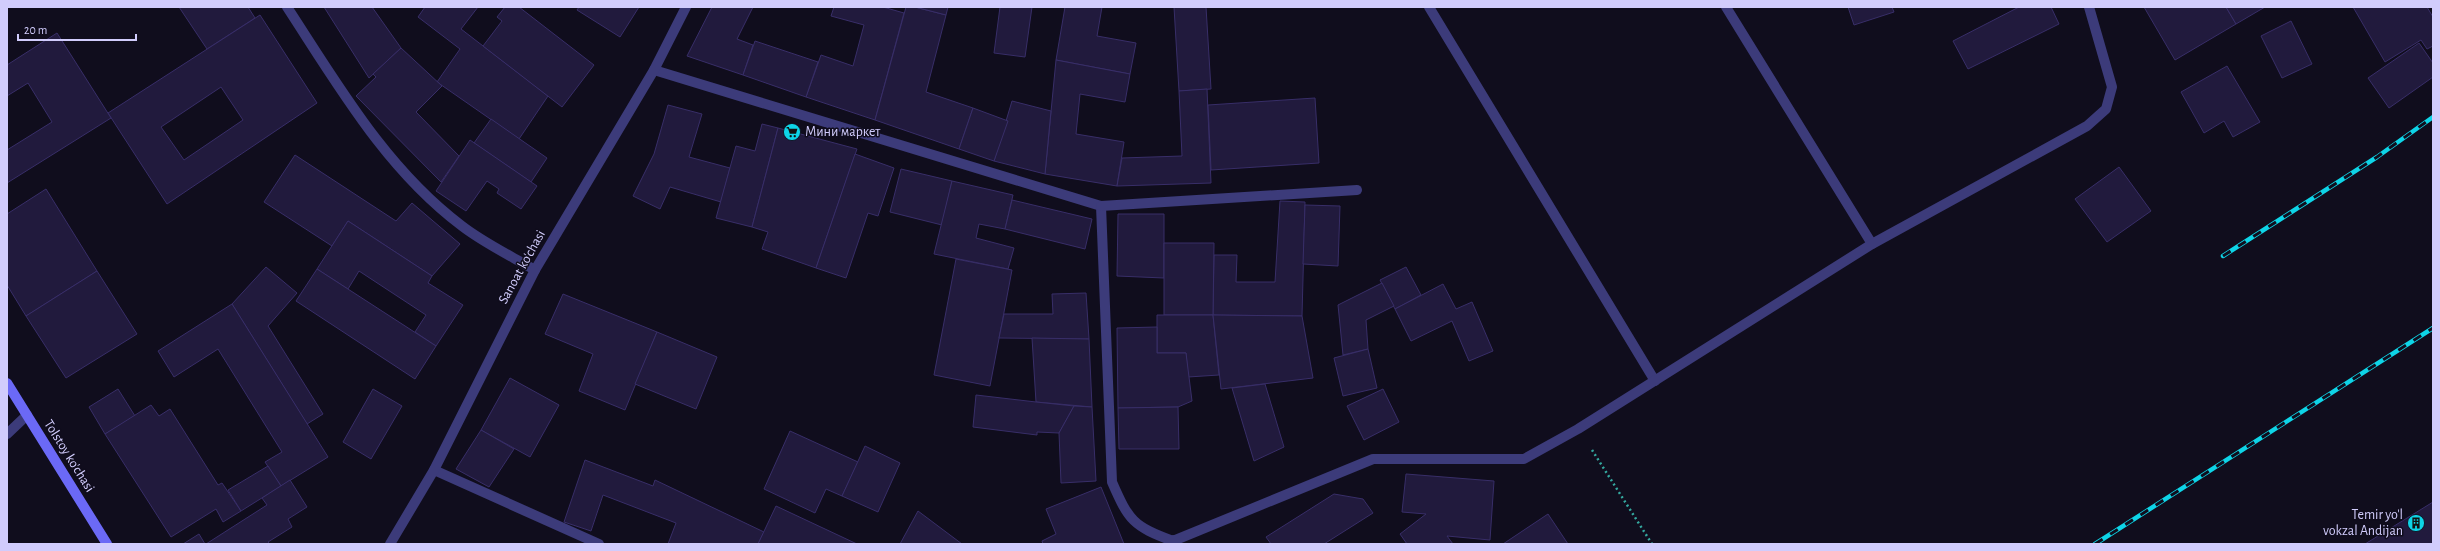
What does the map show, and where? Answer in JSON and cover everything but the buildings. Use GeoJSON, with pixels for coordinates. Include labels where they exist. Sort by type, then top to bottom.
{"type":"FeatureCollection","features":[{"type":"Feature","properties":{"kind":"main road","name":"Tolstoy ko'chasi"},"geometry":{"type":"LineString","coordinates":[[7,384],[107,544]]}},
{"type":"Feature","properties":{"kind":"street"},"geometry":{"type":"LineString","coordinates":[[287,7],[358,115],[408,178],[462,226],[535,270]]}},
{"type":"Feature","properties":{"kind":"street","name":"Sanoat ko'chasi"},"geometry":{"type":"LineString","coordinates":[[390,544],[434,470],[535,270],[654,70],[686,7]]}},
{"type":"Feature","properties":{"kind":"street"},"geometry":{"type":"LineString","coordinates":[[1429,7],[1655,381]]}},
{"type":"Feature","properties":{"kind":"street"},"geometry":{"type":"LineString","coordinates":[[1726,7],[1872,244]]}},
{"type":"Feature","properties":{"kind":"street"},"geometry":{"type":"LineString","coordinates":[[1101,206],[1112,482],[1126,514],[1147,531],[1173,543],[1373,459],[1524,459],[1578,429],[1872,244],[2087,126],[2106,109],[2112,88],[2089,7]]}},
{"type":"Feature","properties":{"kind":"street"},"geometry":{"type":"LineString","coordinates":[[654,70],[1101,206],[1357,190]]}},
{"type":"Feature","properties":{"kind":"street"},"geometry":{"type":"LineString","coordinates":[[7,434],[27,415]]}},
{"type":"Feature","properties":{"kind":"street"},"geometry":{"type":"LineString","coordinates":[[434,470],[599,544]]}},
{"type":"Feature","properties":{"kind":"path"},"geometry":{"type":"LineString","coordinates":[[1578,429],[1652,544]]}},
{"type":"Feature","properties":{"kind":"railway"},"geometry":{"type":"LineString","coordinates":[[2223,256],[2377,157],[2433,117]]}},
{"type":"Feature","properties":{"kind":"railway"},"geometry":{"type":"LineString","coordinates":[[2095,544],[2433,328]]}},
{"type":"Feature","properties":{"kind":"place","name":"Мини маркет"},"geometry":{"type":"Point","coordinates":[792,132]}},
{"type":"Feature","properties":{"kind":"place","name":"Temir yo'l vokzal Andijan"},"geometry":{"type":"Point","coordinates":[2416,523]}}]}
